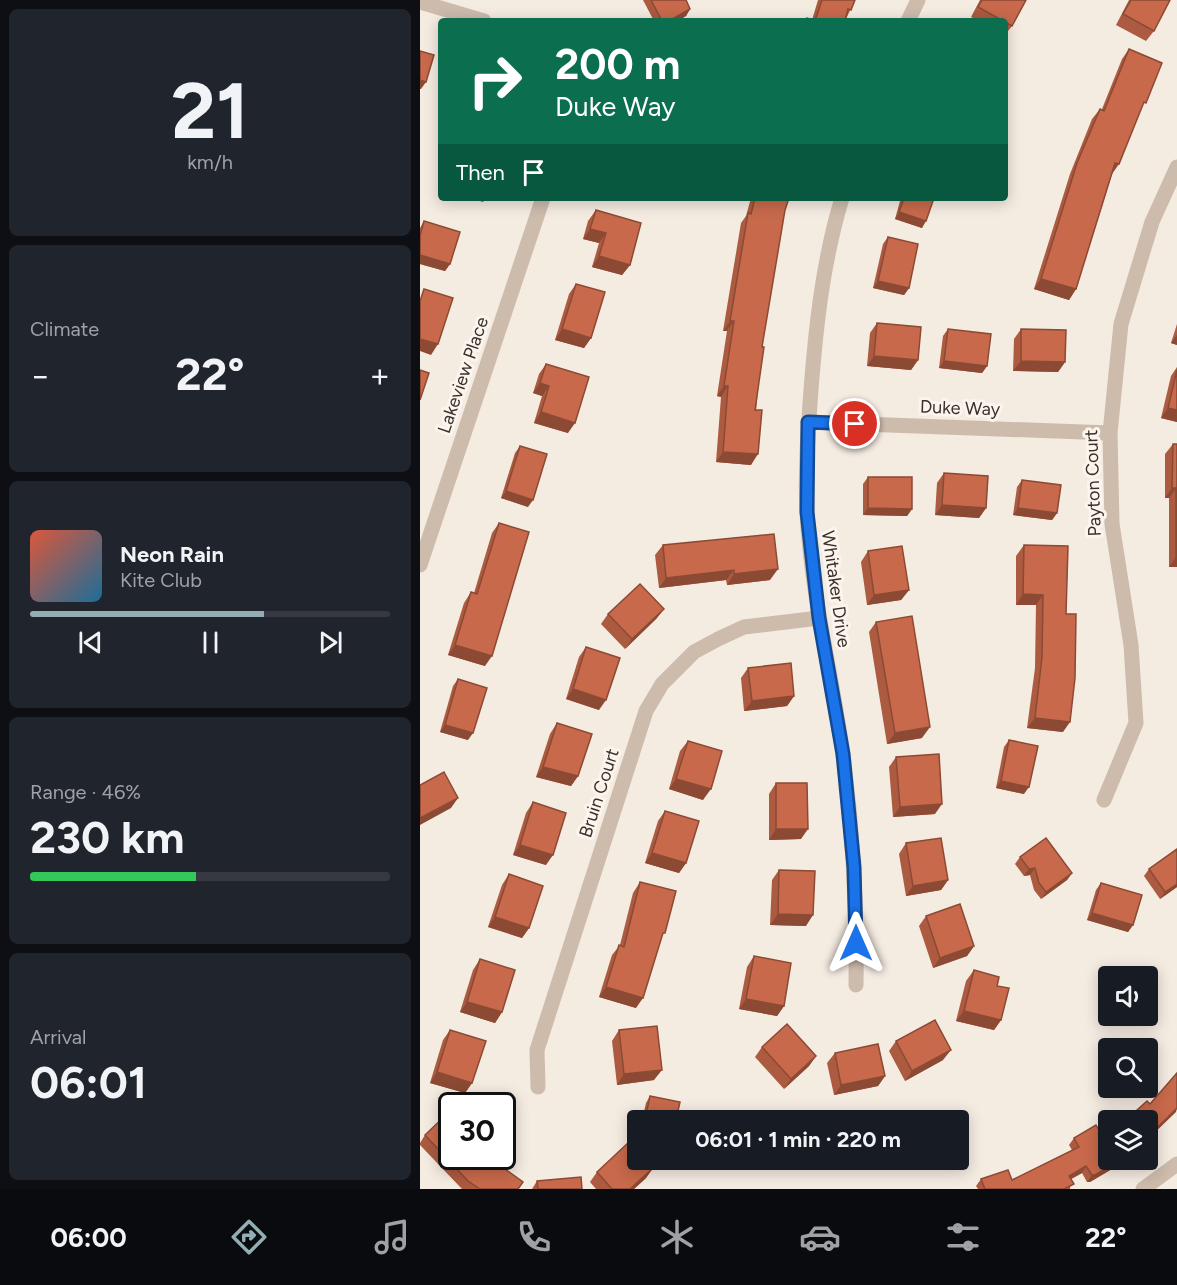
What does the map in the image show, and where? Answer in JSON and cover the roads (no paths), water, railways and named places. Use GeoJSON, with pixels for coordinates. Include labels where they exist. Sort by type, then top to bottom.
{"type":"FeatureCollection","features":[{"type":"Feature","properties":{"kind":"street"},"geometry":{"type":"LineString","coordinates":[[909,18],[918,0]]}},
{"type":"Feature","properties":{"kind":"street"},"geometry":{"type":"LineString","coordinates":[[420,2],[474,18]]}},
{"type":"Feature","properties":{"kind":"street","name":"Payton Court"},"geometry":{"type":"LineString","coordinates":[[1104,800],[1136,723],[1131,645],[1112,524],[1110,433],[1121,324],[1152,222],[1177,167]]}},
{"type":"Feature","properties":{"kind":"street","name":"Lakeview Place"},"geometry":{"type":"LineString","coordinates":[[420,565],[542,201]]}},
{"type":"Feature","properties":{"kind":"street","name":"Whitaker Drive"},"geometry":{"type":"LineString","coordinates":[[841,201],[826,257],[815,330],[808,422],[807,512],[819,618],[843,754],[853,856],[856,985]]}},
{"type":"Feature","properties":{"kind":"street","name":"Duke Way"},"geometry":{"type":"LineString","coordinates":[[808,422],[1110,433]]}},
{"type":"Feature","properties":{"kind":"street","name":"Bruin Court"},"geometry":{"type":"LineString","coordinates":[[538,1087],[537,1050],[646,711],[662,684],[694,652],[744,627],[819,618]]}},
{"type":"Feature","properties":{"kind":"street"},"geometry":{"type":"LineString","coordinates":[[1143,1189],[1177,1164]]}}]}
